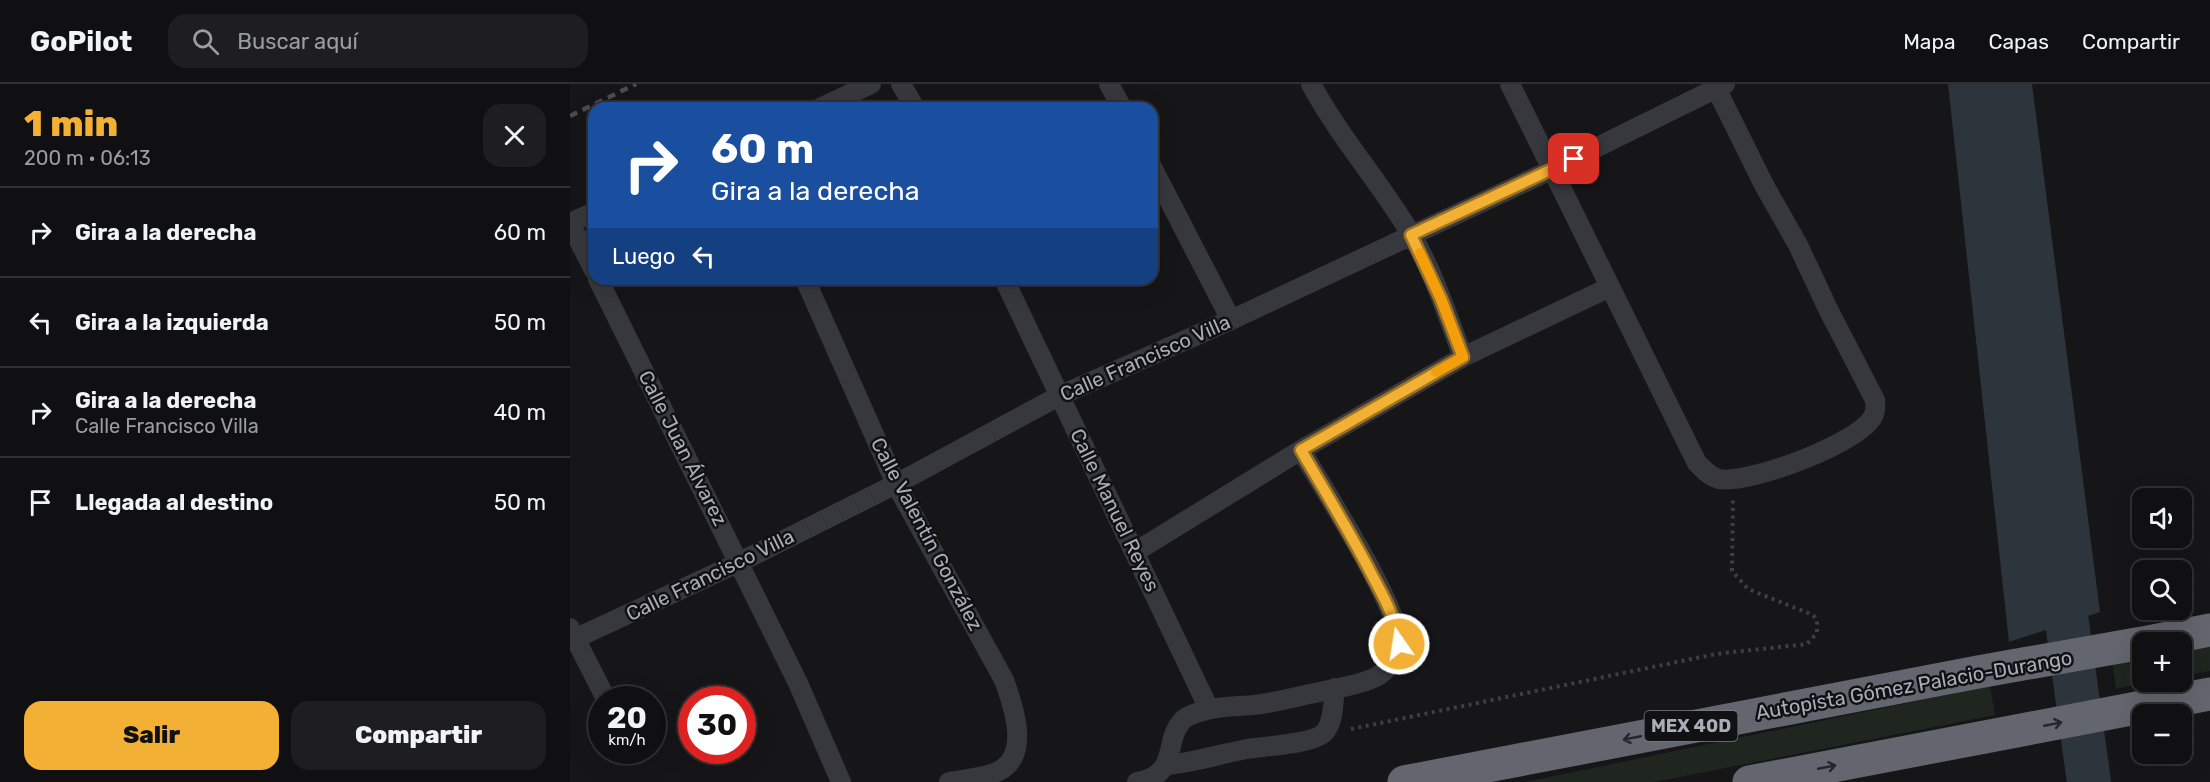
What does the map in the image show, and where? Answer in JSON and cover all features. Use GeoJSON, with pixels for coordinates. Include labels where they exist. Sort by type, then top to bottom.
{"type":"FeatureCollection","features":[{"type":"Feature","properties":{"kind":"highway","name":"Autopista Gómez Palacio-Durango"},"geometry":{"type":"LineString","coordinates":[[2192,633],[2210,630]]}},
{"type":"Feature","properties":{"kind":"highway","name":"Autopista Gómez Palacio-Durango"},"geometry":{"type":"LineString","coordinates":[[1404,782],[1978,672],[2132,645]]}},
{"type":"Feature","properties":{"kind":"highway"},"geometry":{"type":"LineString","coordinates":[[1749,782],[2210,694]]}},
{"type":"Feature","properties":{"kind":"street"},"geometry":{"type":"LineString","coordinates":[[833,102],[871,84]]}},
{"type":"Feature","properties":{"kind":"street"},"geometry":{"type":"LineString","coordinates":[[902,84],[912,102]]}},
{"type":"Feature","properties":{"kind":"street"},"geometry":{"type":"LineString","coordinates":[[1109,84],[1119,102]]}},
{"type":"Feature","properties":{"kind":"street"},"geometry":{"type":"LineString","coordinates":[[1311,84],[1329,118],[1411,235],[1441,299],[1463,357]]}},
{"type":"Feature","properties":{"kind":"street"},"geometry":{"type":"LineString","coordinates":[[1510,84],[1697,463],[1707,474],[1720,479],[1774,471],[1841,442],[1867,424],[1875,414],[1875,400],[1798,245],[1764,185],[1718,85]]}},
{"type":"Feature","properties":{"kind":"street","name":"Calle Francisco Villa"},"geometry":{"type":"LineString","coordinates":[[572,636],[740,562],[896,484],[1059,396],[1231,320],[1553,169],[1718,85]]}},
{"type":"Feature","properties":{"kind":"street"},"geometry":{"type":"LineString","coordinates":[[1158,179],[1231,320]]}},
{"type":"Feature","properties":{"kind":"street"},"geometry":{"type":"LineString","coordinates":[[588,215],[570,223],[588,258]]}},
{"type":"Feature","properties":{"kind":"street","name":"Calle Juan Álvarez"},"geometry":{"type":"LineString","coordinates":[[601,285],[803,693],[839,781]]}},
{"type":"Feature","properties":{"kind":"street","name":"Calle Valentín González"},"geometry":{"type":"LineString","coordinates":[[808,285],[896,484],[1004,680],[1017,721],[1018,735],[1005,770]]}},
{"type":"Feature","properties":{"kind":"street","name":"Calle Manuel Reyes"},"geometry":{"type":"LineString","coordinates":[[1007,285],[1209,709]]}},
{"type":"Feature","properties":{"kind":"street"},"geometry":{"type":"LineString","coordinates":[[1135,552],[1301,450],[1463,357],[1610,287]]}},
{"type":"Feature","properties":{"kind":"street"},"geometry":{"type":"LineString","coordinates":[[1137,782],[1154,776],[1165,765],[1176,729],[1184,718],[1209,709],[1262,704],[1376,677],[1392,662],[1399,644],[1391,612],[1358,548],[1301,450]]}},
{"type":"Feature","properties":{"kind":"street"},"geometry":{"type":"LineString","coordinates":[[572,636],[599,686]]}},
{"type":"Feature","properties":{"kind":"street"},"geometry":{"type":"LineString","coordinates":[[1165,765],[1184,764],[1246,749],[1297,742],[1321,735],[1329,727],[1335,688]]}},
{"type":"Feature","properties":{"kind":"street"},"geometry":{"type":"LineString","coordinates":[[949,782],[1005,770]]}},
{"type":"Feature","properties":{"kind":"path"},"geometry":{"type":"LineString","coordinates":[[1321,735],[1716,654],[1807,644],[1817,633],[1817,620],[1813,615],[1748,589],[1732,571],[1734,478]]}},
{"type":"Feature","properties":{"kind":"shaded area"},"geometry":{"type":"Polygon","coordinates":[[[1948,84],[2032,84],[2100,612],[2009,642],[1948,84]]]}},
{"type":"Feature","properties":{"kind":"shaded area"},"geometry":{"type":"Polygon","coordinates":[[[2210,643],[2210,671],[2192,674],[2192,647],[2210,643]]]}},
{"type":"Feature","properties":{"kind":"shaded area"},"geometry":{"type":"Polygon","coordinates":[[[2132,658],[2132,686],[2116,689],[2112,662],[2132,658]]]}},
{"type":"Feature","properties":{"kind":"shaded area"},"geometry":{"type":"Polygon","coordinates":[[[1990,686],[1995,715],[1654,782],[1525,782],[1990,686]]]}},
{"type":"Feature","properties":{"kind":"waterway"},"geometry":{"type":"LineString","coordinates":[[2059,565],[2089,782]]}},
{"type":"Feature","properties":{"kind":"railway"},"geometry":{"type":"LineString","coordinates":[[599,102],[636,84]]}},
{"type":"Feature","properties":{"kind":"railway"},"geometry":{"type":"LineString","coordinates":[[570,116],[588,107]]}},
{"type":"Feature","properties":{"kind":"slow traffic"},"geometry":{"type":"LineString","coordinates":[[1420,253],[1441,299],[1463,357],[1436,372]]}},
{"type":"Feature","properties":{"kind":"route"},"geometry":{"type":"LineString","coordinates":[[1399,644],[1391,612],[1358,548],[1301,450],[1463,357],[1441,299],[1411,235],[1574,159]]}}]}
